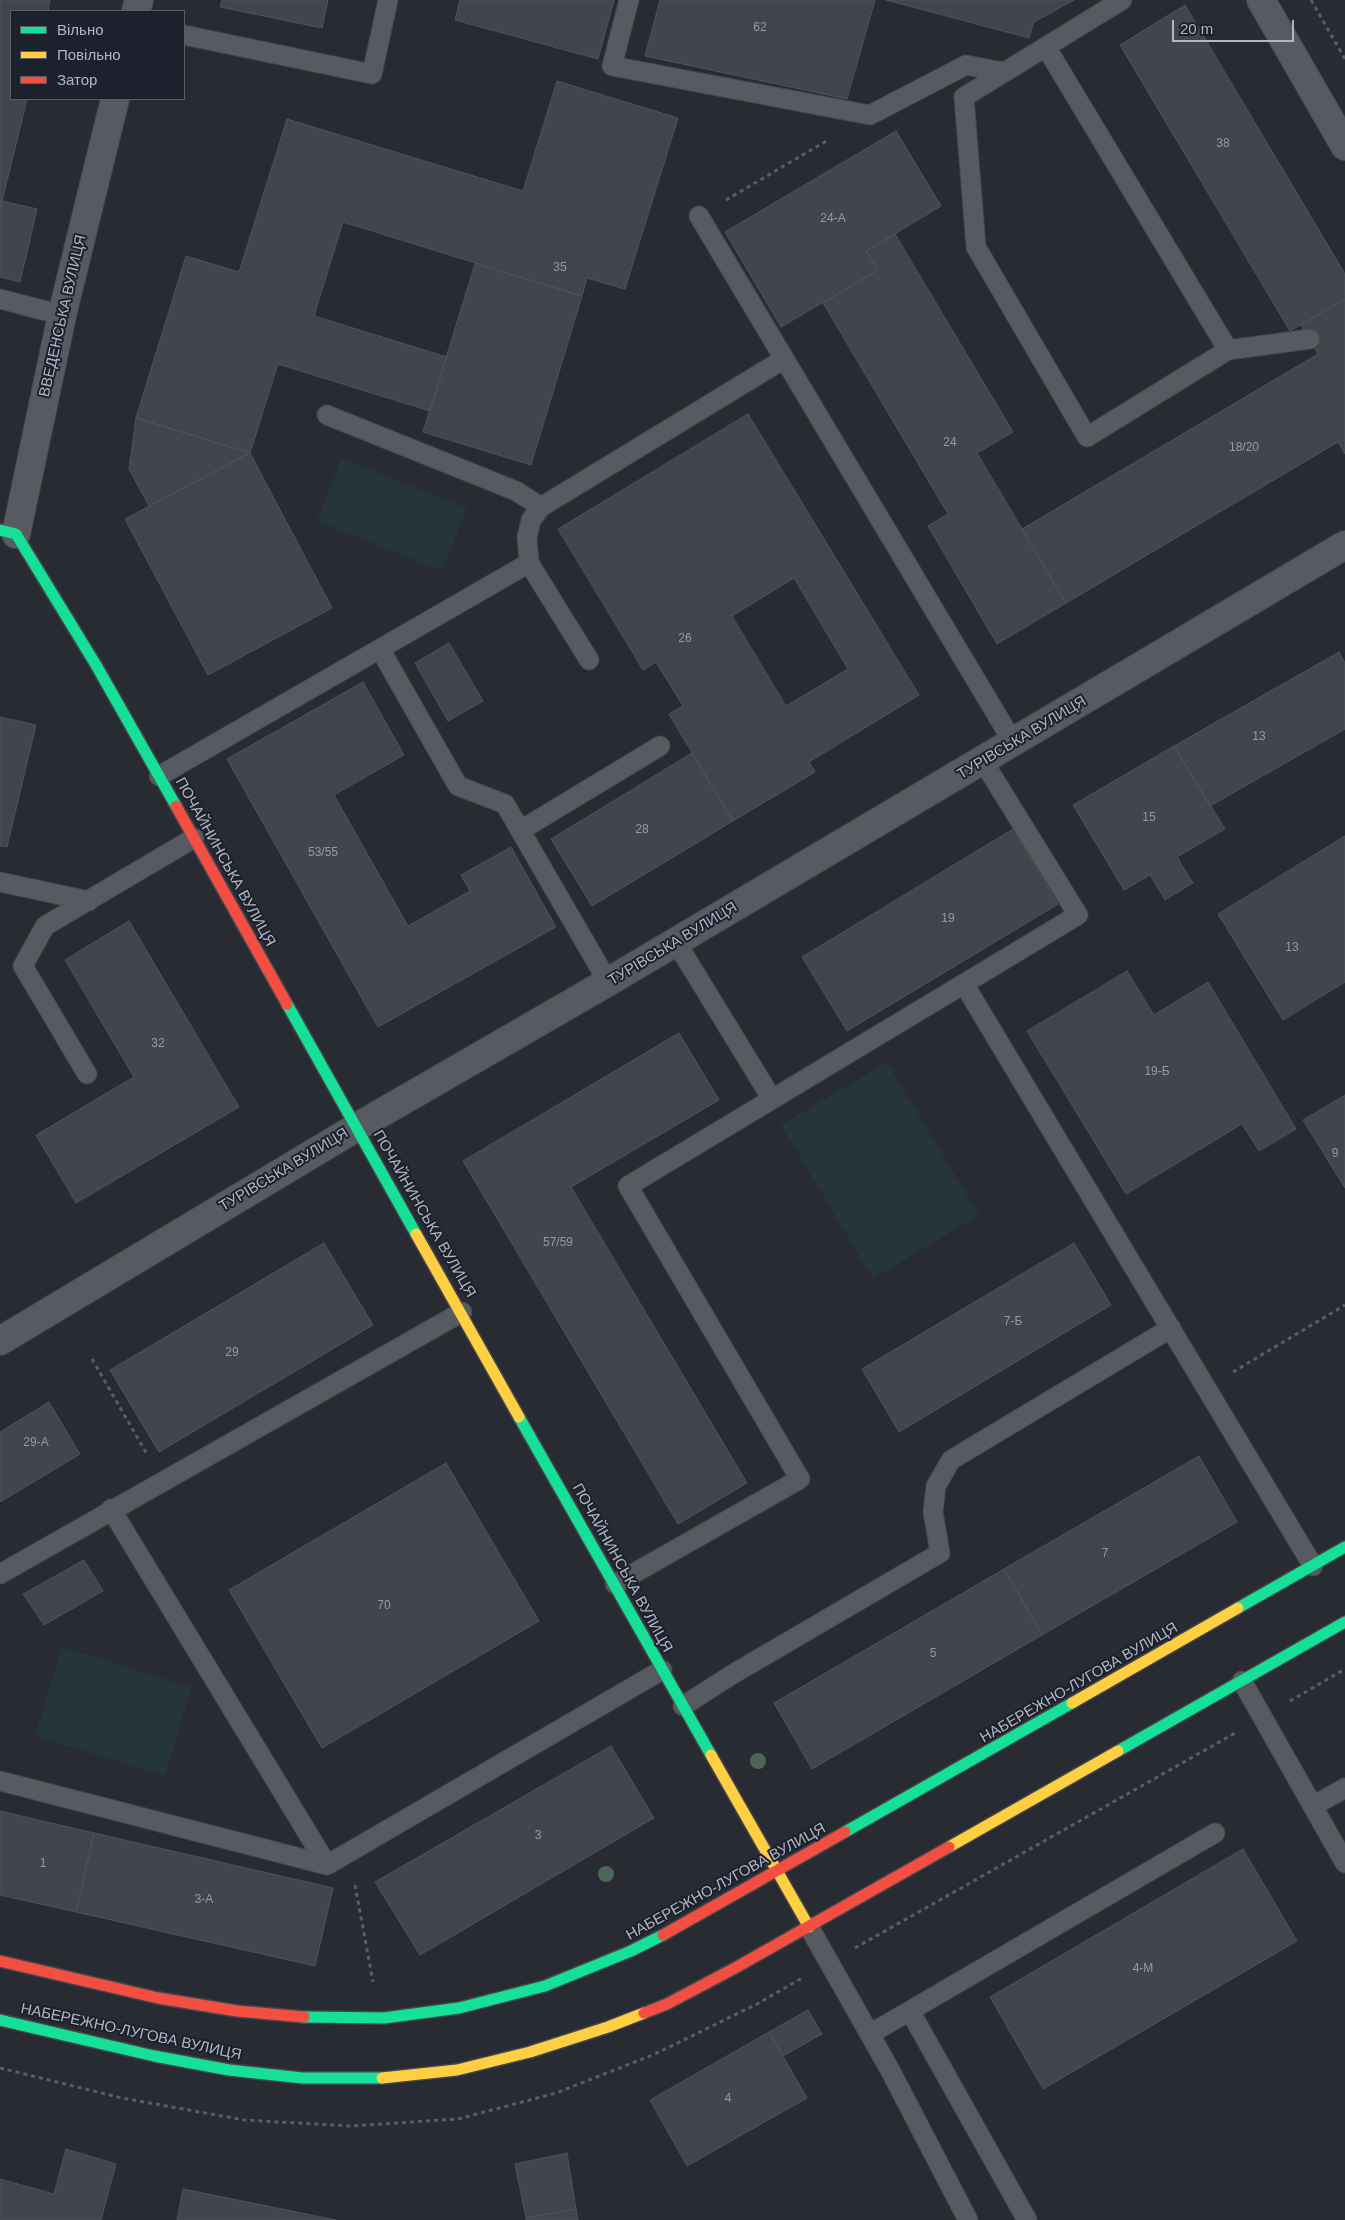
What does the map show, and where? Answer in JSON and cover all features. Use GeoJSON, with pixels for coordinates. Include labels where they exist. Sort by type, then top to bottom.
{"type":"FeatureCollection","features":[{"type":"Feature","properties":{"kind":"main road","name":"ПОЧАЙНИНСЬКА ВУЛИЦЯ"},"geometry":{"type":"LineString","coordinates":[[8,532],[96,665],[662,1670],[810,1926]]}},
{"type":"Feature","properties":{"kind":"main road","name":"НАБЕРЕЖНО-ЛУГОВА ВУЛИЦЯ"},"geometry":{"type":"LineString","coordinates":[[0,1961],[158,1998],[237,2011],[316,2018],[384,2018],[459,2008],[545,1986],[631,1951],[692,1920],[1345,1547]]}},
{"type":"Feature","properties":{"kind":"main road","name":"НАБЕРЕЖНО-ЛУГОВА ВУЛИЦЯ"},"geometry":{"type":"LineString","coordinates":[[0,2020],[154,2056],[230,2070],[292,2077],[378,2078],[457,2070],[530,2052],[608,2027],[667,2004],[810,1926],[1345,1622]]}},
{"type":"Feature","properties":{"kind":"street"},"geometry":{"type":"LineString","coordinates":[[1261,0],[1345,146]]}},
{"type":"Feature","properties":{"kind":"street","name":"ВВЕДЕНСЬКА ВУЛИЦЯ"},"geometry":{"type":"LineString","coordinates":[[8,532],[115,100]]}},
{"type":"Feature","properties":{"kind":"street","name":"ТУРІВСЬКА ВУЛИЦЯ"},"geometry":{"type":"LineString","coordinates":[[0,1341],[357,1127],[676,942],[1345,545]]}},
{"type":"Feature","properties":{"kind":"lane"},"geometry":{"type":"LineString","coordinates":[[185,35],[372,74],[388,0]]}},
{"type":"Feature","properties":{"kind":"lane"},"geometry":{"type":"LineString","coordinates":[[630,0],[612,66],[870,115],[966,65],[1003,72]]}},
{"type":"Feature","properties":{"kind":"lane"},"geometry":{"type":"LineString","coordinates":[[1122,0],[964,97],[976,247],[1087,438],[1228,350],[1310,339]]}},
{"type":"Feature","properties":{"kind":"lane"},"geometry":{"type":"LineString","coordinates":[[1046,47],[1228,350]]}},
{"type":"Feature","properties":{"kind":"lane"},"geometry":{"type":"LineString","coordinates":[[699,216],[1013,742]]}},
{"type":"Feature","properties":{"kind":"lane"},"geometry":{"type":"LineString","coordinates":[[0,299],[62,315]]}},
{"type":"Feature","properties":{"kind":"lane"},"geometry":{"type":"LineString","coordinates":[[589,660],[529,563],[527,537],[531,520],[541,507],[784,359]]}},
{"type":"Feature","properties":{"kind":"lane"},"geometry":{"type":"LineString","coordinates":[[327,415],[516,491],[541,507]]}},
{"type":"Feature","properties":{"kind":"lane"},"geometry":{"type":"LineString","coordinates":[[159,776],[529,563]]}},
{"type":"Feature","properties":{"kind":"lane"},"geometry":{"type":"LineString","coordinates":[[380,649],[458,786],[505,804],[608,982]]}},
{"type":"Feature","properties":{"kind":"lane"},"geometry":{"type":"LineString","coordinates":[[521,830],[660,746]]}},
{"type":"Feature","properties":{"kind":"lane"},"geometry":{"type":"LineString","coordinates":[[615,1584],[800,1479],[628,1186],[1078,915],[982,761]]}},
{"type":"Feature","properties":{"kind":"lane"},"geometry":{"type":"LineString","coordinates":[[87,1074],[23,966],[45,926],[194,838]]}},
{"type":"Feature","properties":{"kind":"lane"},"geometry":{"type":"LineString","coordinates":[[0,882],[89,901]]}},
{"type":"Feature","properties":{"kind":"lane"},"geometry":{"type":"LineString","coordinates":[[676,942],[772,1099]]}},
{"type":"Feature","properties":{"kind":"lane"},"geometry":{"type":"LineString","coordinates":[[964,984],[1313,1566]]}},
{"type":"Feature","properties":{"kind":"lane"},"geometry":{"type":"LineString","coordinates":[[0,1574],[162,1480],[462,1312]]}},
{"type":"Feature","properties":{"kind":"lane"},"geometry":{"type":"LineString","coordinates":[[683,1706],[733,1674],[940,1553],[933,1512],[936,1486],[950,1460],[1171,1328]]}},
{"type":"Feature","properties":{"kind":"lane"},"geometry":{"type":"LineString","coordinates":[[111,1509],[327,1865]]}},
{"type":"Feature","properties":{"kind":"lane"},"geometry":{"type":"LineString","coordinates":[[0,1781],[327,1865],[662,1670]]}},
{"type":"Feature","properties":{"kind":"lane"},"geometry":{"type":"LineString","coordinates":[[1242,1681],[1345,1863]]}},
{"type":"Feature","properties":{"kind":"lane"},"geometry":{"type":"LineString","coordinates":[[1313,1806],[1345,1788]]}},
{"type":"Feature","properties":{"kind":"lane"},"geometry":{"type":"LineString","coordinates":[[870,2034],[1215,1833]]}},
{"type":"Feature","properties":{"kind":"lane"},"geometry":{"type":"LineString","coordinates":[[810,1926],[870,2034],[968,2220]]}},
{"type":"Feature","properties":{"kind":"lane"},"geometry":{"type":"LineString","coordinates":[[910,2011],[1027,2220]]}},
{"type":"Feature","properties":{"kind":"path"},"geometry":{"type":"LineString","coordinates":[[1310,0],[1345,59]]}},
{"type":"Feature","properties":{"kind":"path"},"geometry":{"type":"LineString","coordinates":[[699,216],[870,115]]}},
{"type":"Feature","properties":{"kind":"path"},"geometry":{"type":"LineString","coordinates":[[1207,1388],[1345,1305]]}},
{"type":"Feature","properties":{"kind":"path"},"geometry":{"type":"LineString","coordinates":[[92,1359],[162,1480]]}},
{"type":"Feature","properties":{"kind":"path"},"geometry":{"type":"LineString","coordinates":[[349,1853],[374,1984]]}},
{"type":"Feature","properties":{"kind":"shaded area"},"geometry":{"type":"Polygon","coordinates":[[[342,458],[467,508],[442,571],[317,521],[342,458]]]}},
{"type":"Feature","properties":{"kind":"shaded area"},"geometry":{"type":"Polygon","coordinates":[[[887,1062],[979,1215],[873,1279],[781,1125],[887,1062]]]}},
{"type":"Feature","properties":{"kind":"shaded area"},"geometry":{"type":"Polygon","coordinates":[[[62,1647],[192,1687],[165,1776],[35,1736],[62,1647]]]}},
{"type":"Feature","properties":{"kind":"building"},"geometry":{"type":"Polygon","coordinates":[[[0,0],[50,0],[48,10],[10,10],[10,100],[27,100],[0,210],[0,0]]]}},
{"type":"Feature","properties":{"kind":"building"},"geometry":{"type":"Polygon","coordinates":[[[222,0],[328,0],[322,28],[220,7],[222,0]]]}},
{"type":"Feature","properties":{"kind":"building"},"geometry":{"type":"Polygon","coordinates":[[[460,0],[614,0],[598,59],[455,20],[460,0]]]}},
{"type":"Feature","properties":{"kind":"building"},"geometry":{"type":"Polygon","coordinates":[[[660,0],[875,0],[847,99],[645,56],[660,0]]]}},
{"type":"Feature","properties":{"kind":"building"},"geometry":{"type":"Polygon","coordinates":[[[886,0],[1074,0],[1034,22],[1029,38],[886,0]]]}},
{"type":"Feature","properties":{"kind":"building"},"geometry":{"type":"Polygon","coordinates":[[[1185,5],[1345,274],[1345,299],[1290,331],[1120,45],[1185,5]]]}},
{"type":"Feature","properties":{"kind":"building"},"geometry":{"type":"Polygon","coordinates":[[[557,81],[678,118],[625,289],[587,278],[582,296],[343,222],[314,316],[447,357],[430,411],[278,364],[250,453],[136,418],[186,256],[239,272],[287,119],[523,191],[557,81]]]}},
{"type":"Feature","properties":{"kind":"building"},"geometry":{"type":"Polygon","coordinates":[[[896,131],[941,206],[866,251],[878,270],[781,327],[725,232],[896,131]]]}},
{"type":"Feature","properties":{"kind":"building"},"geometry":{"type":"Polygon","coordinates":[[[2,201],[37,209],[20,282],[0,277],[0,210],[2,201]]]}},
{"type":"Feature","properties":{"kind":"building"},"geometry":{"type":"Polygon","coordinates":[[[895,234],[1013,432],[977,453],[1066,603],[997,644],[928,526],[948,514],[823,303],[878,270],[866,251],[895,234]]]}},
{"type":"Feature","properties":{"kind":"building"},"geometry":{"type":"Polygon","coordinates":[[[475,264],[582,296],[531,465],[423,432],[475,264]]]}},
{"type":"Feature","properties":{"kind":"building"},"geometry":{"type":"Polygon","coordinates":[[[1345,299],[1345,454],[1338,442],[1066,603],[1022,529],[1318,354],[1301,325],[1345,299]]]}},
{"type":"Feature","properties":{"kind":"building"},"geometry":{"type":"Polygon","coordinates":[[[748,414],[919,695],[809,762],[815,772],[733,821],[669,714],[683,706],[656,662],[643,670],[558,529],[748,414]],[[794,578],[732,616],[786,706],[848,669],[794,578]]]}},
{"type":"Feature","properties":{"kind":"building"},"geometry":{"type":"Polygon","coordinates":[[[136,418],[250,453],[149,506],[129,469],[136,418]]]}},
{"type":"Feature","properties":{"kind":"building"},"geometry":{"type":"Polygon","coordinates":[[[250,453],[332,608],[208,675],[125,519],[250,453]]]}},
{"type":"Feature","properties":{"kind":"building"},"geometry":{"type":"Polygon","coordinates":[[[449,643],[483,701],[448,721],[415,663],[449,643]]]}},
{"type":"Feature","properties":{"kind":"building"},"geometry":{"type":"Polygon","coordinates":[[[1339,652],[1345,663],[1345,729],[1210,806],[1174,746],[1339,652]]]}},
{"type":"Feature","properties":{"kind":"building"},"geometry":{"type":"Polygon","coordinates":[[[363,682],[404,755],[334,795],[408,926],[470,891],[461,875],[511,847],[556,927],[378,1027],[227,759],[363,682]]]}},
{"type":"Feature","properties":{"kind":"building"},"geometry":{"type":"Polygon","coordinates":[[[0,717],[36,725],[7,847],[0,846],[0,717]]]}},
{"type":"Feature","properties":{"kind":"building"},"geometry":{"type":"Polygon","coordinates":[[[1174,746],[1225,829],[1177,857],[1193,883],[1165,900],[1150,875],[1124,890],[1073,805],[1174,746]]]}},
{"type":"Feature","properties":{"kind":"building"},"geometry":{"type":"Polygon","coordinates":[[[692,753],[733,821],[592,906],[551,839],[692,753]]]}},
{"type":"Feature","properties":{"kind":"building"},"geometry":{"type":"Polygon","coordinates":[[[1013,829],[1058,904],[847,1031],[802,957],[1013,829]]]}},
{"type":"Feature","properties":{"kind":"building"},"geometry":{"type":"Polygon","coordinates":[[[1345,836],[1345,982],[1283,1020],[1218,914],[1345,836]]]}},
{"type":"Feature","properties":{"kind":"building"},"geometry":{"type":"Polygon","coordinates":[[[129,921],[239,1107],[76,1203],[36,1135],[134,1077],[65,960],[129,921]]]}},
{"type":"Feature","properties":{"kind":"building"},"geometry":{"type":"Polygon","coordinates":[[[1127,971],[1154,1015],[1208,982],[1296,1129],[1259,1151],[1242,1124],[1126,1194],[1027,1031],[1127,971]]]}},
{"type":"Feature","properties":{"kind":"building"},"geometry":{"type":"Polygon","coordinates":[[[679,1033],[719,1100],[571,1187],[747,1483],[678,1524],[463,1161],[679,1033]]]}},
{"type":"Feature","properties":{"kind":"building"},"geometry":{"type":"Polygon","coordinates":[[[1345,1095],[1345,1188],[1303,1120],[1345,1095]]]}},
{"type":"Feature","properties":{"kind":"building"},"geometry":{"type":"Polygon","coordinates":[[[324,1243],[373,1325],[159,1452],[110,1370],[324,1243]]]}},
{"type":"Feature","properties":{"kind":"building"},"geometry":{"type":"Polygon","coordinates":[[[1074,1243],[1111,1305],[899,1432],[862,1369],[1074,1243]]]}},
{"type":"Feature","properties":{"kind":"building"},"geometry":{"type":"Polygon","coordinates":[[[49,1402],[80,1454],[0,1502],[0,1432],[49,1402]]]}},
{"type":"Feature","properties":{"kind":"building"},"geometry":{"type":"Polygon","coordinates":[[[1199,1456],[1237,1522],[1042,1635],[1004,1569],[1199,1456]]]}},
{"type":"Feature","properties":{"kind":"building"},"geometry":{"type":"Polygon","coordinates":[[[446,1463],[539,1621],[322,1748],[229,1590],[446,1463]]]}},
{"type":"Feature","properties":{"kind":"building"},"geometry":{"type":"Polygon","coordinates":[[[84,1560],[103,1591],[44,1625],[23,1594],[84,1560]]]}},
{"type":"Feature","properties":{"kind":"building"},"geometry":{"type":"Polygon","coordinates":[[[1004,1569],[1042,1635],[812,1769],[774,1703],[1004,1569]]]}},
{"type":"Feature","properties":{"kind":"building"},"geometry":{"type":"Polygon","coordinates":[[[611,1746],[654,1818],[420,1955],[375,1882],[611,1746]]]}},
{"type":"Feature","properties":{"kind":"building"},"geometry":{"type":"Polygon","coordinates":[[[0,1811],[94,1833],[76,1912],[0,1895],[0,1811]]]}},
{"type":"Feature","properties":{"kind":"building"},"geometry":{"type":"Polygon","coordinates":[[[94,1833],[333,1888],[315,1966],[76,1912],[94,1833]]]}},
{"type":"Feature","properties":{"kind":"building"},"geometry":{"type":"Polygon","coordinates":[[[1243,1849],[1297,1941],[1043,2089],[990,1997],[1243,1849]]]}},
{"type":"Feature","properties":{"kind":"building"},"geometry":{"type":"Polygon","coordinates":[[[808,2010],[822,2034],[783,2056],[769,2032],[808,2010]]]}},
{"type":"Feature","properties":{"kind":"building"},"geometry":{"type":"Polygon","coordinates":[[[769,2032],[807,2098],[687,2166],[650,2100],[769,2032]]]}},
{"type":"Feature","properties":{"kind":"building"},"geometry":{"type":"Polygon","coordinates":[[[66,2149],[116,2164],[101,2220],[0,2220],[0,2179],[54,2194],[66,2149]]]}},
{"type":"Feature","properties":{"kind":"building"},"geometry":{"type":"Polygon","coordinates":[[[567,2153],[576,2209],[526,2218],[515,2164],[567,2153]]]}},
{"type":"Feature","properties":{"kind":"building"},"geometry":{"type":"Polygon","coordinates":[[[183,2189],[336,2220],[177,2220],[183,2189]]]}},
{"type":"Feature","properties":{"kind":"building"},"geometry":{"type":"Polygon","coordinates":[[[576,2209],[578,2220],[526,2220],[526,2218],[576,2209]]]}},
{"type":"Feature","properties":{"kind":"traffic: fast"},"geometry":{"type":"LineString","coordinates":[[0,530],[16,534],[96,665],[176,806]]}},
{"type":"Feature","properties":{"kind":"traffic: fast"},"geometry":{"type":"LineString","coordinates":[[287,1004],[416,1234]]}},
{"type":"Feature","properties":{"kind":"traffic: fast"},"geometry":{"type":"LineString","coordinates":[[519,1417],[711,1755]]}},
{"type":"Feature","properties":{"kind":"traffic: fast"},"geometry":{"type":"LineString","coordinates":[[1238,1608],[1345,1547]]}},
{"type":"Feature","properties":{"kind":"traffic: fast"},"geometry":{"type":"LineString","coordinates":[[1118,1751],[1345,1622]]}},
{"type":"Feature","properties":{"kind":"traffic: fast"},"geometry":{"type":"LineString","coordinates":[[845,1832],[1072,1703]]}},
{"type":"Feature","properties":{"kind":"traffic: fast"},"geometry":{"type":"LineString","coordinates":[[304,2017],[384,2018],[459,2008],[545,1986],[631,1951],[663,1935]]}},
{"type":"Feature","properties":{"kind":"traffic: fast"},"geometry":{"type":"LineString","coordinates":[[0,2020],[154,2056],[229,2070],[302,2078],[382,2078]]}},
{"type":"Feature","properties":{"kind":"traffic: slow"},"geometry":{"type":"LineString","coordinates":[[416,1234],[519,1417]]}},
{"type":"Feature","properties":{"kind":"traffic: slow"},"geometry":{"type":"LineString","coordinates":[[1072,1703],[1238,1608]]}},
{"type":"Feature","properties":{"kind":"traffic: slow"},"geometry":{"type":"LineString","coordinates":[[949,1847],[1118,1751]]}},
{"type":"Feature","properties":{"kind":"traffic: slow"},"geometry":{"type":"LineString","coordinates":[[711,1755],[809,1927]]}},
{"type":"Feature","properties":{"kind":"traffic: slow"},"geometry":{"type":"LineString","coordinates":[[382,2078],[457,2070],[530,2052],[608,2027],[644,2013]]}},
{"type":"Feature","properties":{"kind":"traffic: jam"},"geometry":{"type":"LineString","coordinates":[[176,806],[287,1004]]}},
{"type":"Feature","properties":{"kind":"traffic: jam"},"geometry":{"type":"LineString","coordinates":[[663,1935],[845,1832]]}},
{"type":"Feature","properties":{"kind":"traffic: jam"},"geometry":{"type":"LineString","coordinates":[[644,2013],[667,2004],[735,1968],[949,1847]]}},
{"type":"Feature","properties":{"kind":"traffic: jam"},"geometry":{"type":"LineString","coordinates":[[0,1961],[158,1998],[237,2011],[304,2017]]}}]}
